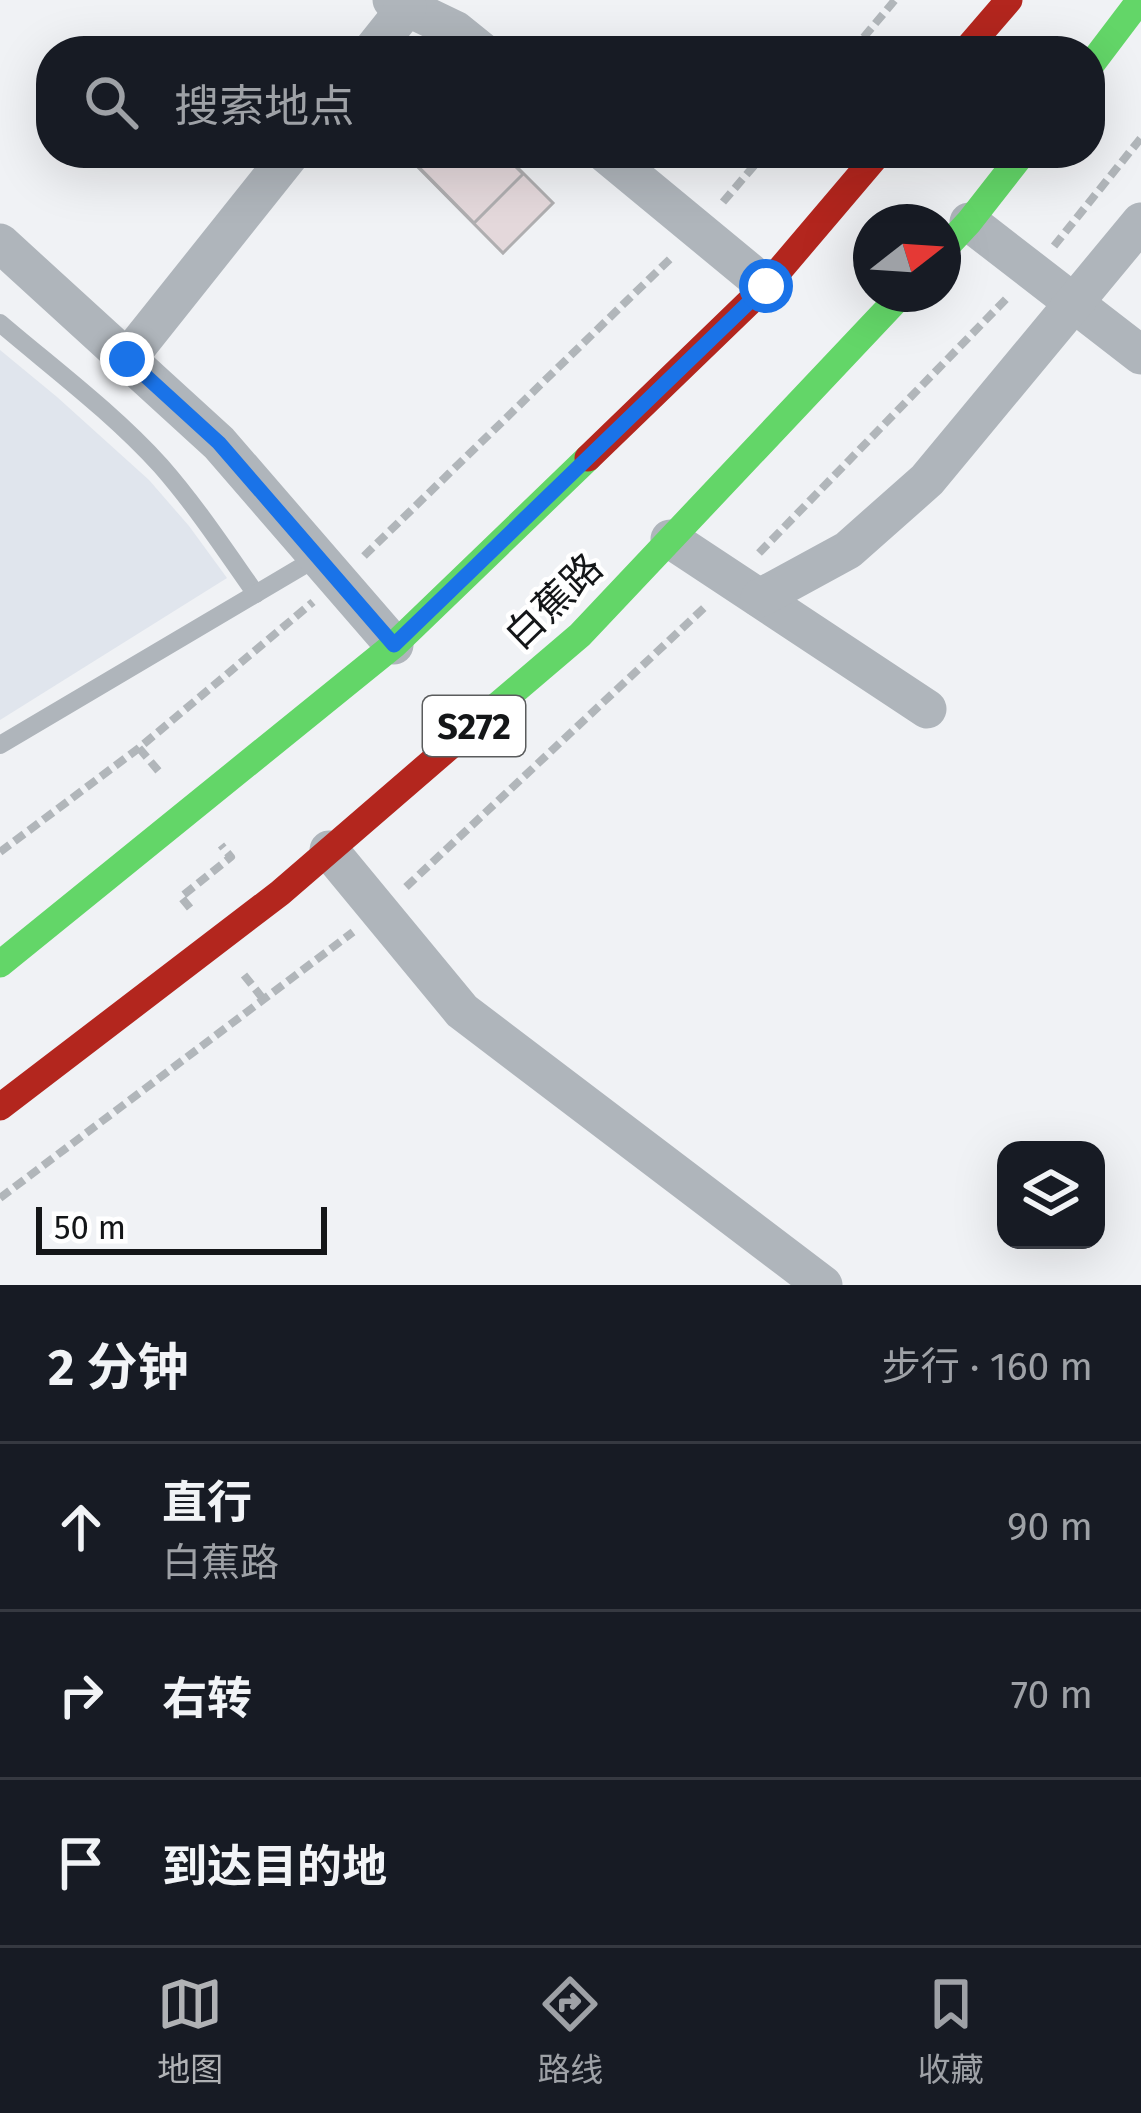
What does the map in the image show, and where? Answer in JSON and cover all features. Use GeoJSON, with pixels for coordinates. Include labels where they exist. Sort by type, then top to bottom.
{"type":"FeatureCollection","features":[{"type":"Feature","properties":{"kind":"main road"},"geometry":{"type":"LineString","coordinates":[[978,36],[1009,0]]}},
{"type":"Feature","properties":{"kind":"main road"},"geometry":{"type":"LineString","coordinates":[[1105,48],[1139,6]]}},
{"type":"Feature","properties":{"kind":"main road","name":"白蕉路"},"geometry":{"type":"LineString","coordinates":[[0,964],[394,645],[766,286],[866,168]]}},
{"type":"Feature","properties":{"kind":"main road"},"geometry":{"type":"LineString","coordinates":[[961,230],[1011,168]]}},
{"type":"Feature","properties":{"kind":"main road","name":"白蕉路"},"geometry":{"type":"LineString","coordinates":[[0,1107],[280,893],[580,634],[885,312]]}},
{"type":"Feature","properties":{"kind":"street"},"geometry":{"type":"LineString","coordinates":[[380,36],[399,3],[462,36]]}},
{"type":"Feature","properties":{"kind":"street"},"geometry":{"type":"LineString","coordinates":[[127,359],[279,168]]}},
{"type":"Feature","properties":{"kind":"street"},"geometry":{"type":"LineString","coordinates":[[623,168],[766,286]]}},
{"type":"Feature","properties":{"kind":"street"},"geometry":{"type":"LineString","coordinates":[[760,598],[848,550],[927,480],[1141,222]]}},
{"type":"Feature","properties":{"kind":"street"},"geometry":{"type":"LineString","coordinates":[[961,239],[1073,302],[1141,355]]}},
{"type":"Feature","properties":{"kind":"street"},"geometry":{"type":"LineString","coordinates":[[0,243],[219,443],[394,645]]}},
{"type":"Feature","properties":{"kind":"street"},"geometry":{"type":"LineString","coordinates":[[670,539],[927,709]]}},
{"type":"Feature","properties":{"kind":"street"},"geometry":{"type":"LineString","coordinates":[[329,850],[462,1011],[823,1285]]}},
{"type":"Feature","properties":{"kind":"lane"},"geometry":{"type":"LineString","coordinates":[[0,323],[158,463],[256,594]]}},
{"type":"Feature","properties":{"kind":"lane"},"geometry":{"type":"LineString","coordinates":[[0,745],[256,594],[328,569]]}},
{"type":"Feature","properties":{"kind":"path"},"geometry":{"type":"LineString","coordinates":[[864,36],[895,0]]}},
{"type":"Feature","properties":{"kind":"path"},"geometry":{"type":"LineString","coordinates":[[0,852],[139,748],[699,231],[752,168]]}},
{"type":"Feature","properties":{"kind":"path"},"geometry":{"type":"LineString","coordinates":[[139,748],[231,857],[182,897],[263,1000]]}},
{"type":"Feature","properties":{"kind":"shaded area"},"geometry":{"type":"Polygon","coordinates":[[[0,350],[149,480],[227,578],[0,720],[0,350]]]}},
{"type":"Feature","properties":{"kind":"building"},"geometry":{"type":"Polygon","coordinates":[[[419,168],[518,168],[553,203],[503,253],[419,168]]]}},
{"type":"Feature","properties":{"kind":"building"},"geometry":{"type":"Polygon","coordinates":[[[420,168],[517,168],[523,174],[474,223],[420,168]]]}},
{"type":"Feature","properties":{"kind":"traffic: fast"},"geometry":{"type":"LineString","coordinates":[[1105,46],[1140,0]]}},
{"type":"Feature","properties":{"kind":"traffic: fast"},"geometry":{"type":"LineString","coordinates":[[961,231],[1011,168]]}},
{"type":"Feature","properties":{"kind":"traffic: fast"},"geometry":{"type":"LineString","coordinates":[[492,710],[580,635],[885,312]]}},
{"type":"Feature","properties":{"kind":"traffic: fast"},"geometry":{"type":"LineString","coordinates":[[0,964],[394,645],[588,458]]}},
{"type":"Feature","properties":{"kind":"traffic: jam"},"geometry":{"type":"LineString","coordinates":[[978,36],[1009,0]]}},
{"type":"Feature","properties":{"kind":"traffic: jam"},"geometry":{"type":"LineString","coordinates":[[588,458],[766,286],[866,168]]}},
{"type":"Feature","properties":{"kind":"traffic: jam"},"geometry":{"type":"LineString","coordinates":[[0,1107],[280,893],[492,710]]}},
{"type":"Feature","properties":{"kind":"route"},"geometry":{"type":"LineString","coordinates":[[127,359],[219,443],[394,645],[766,286]]}}]}
